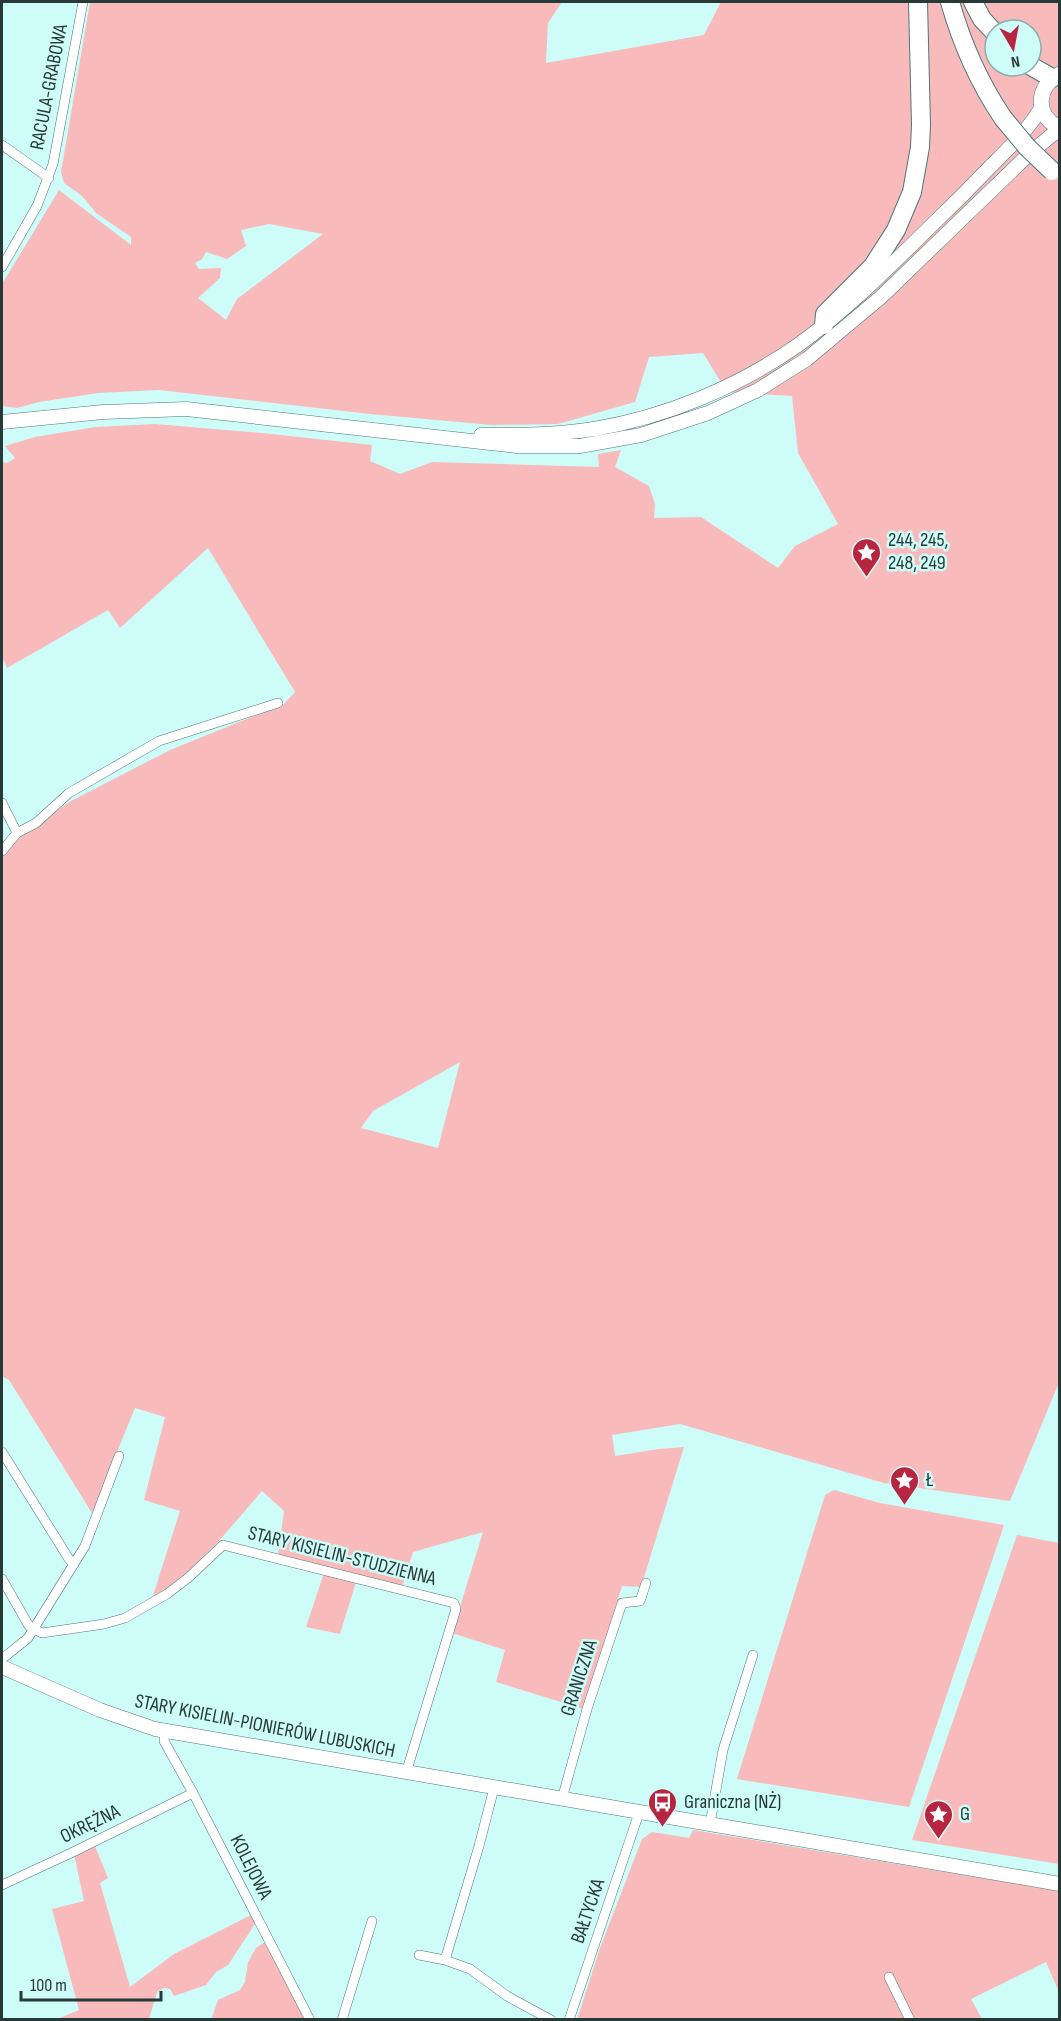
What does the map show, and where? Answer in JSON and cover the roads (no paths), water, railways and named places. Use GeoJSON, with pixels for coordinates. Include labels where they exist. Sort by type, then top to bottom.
{"type":"FeatureCollection","features":[{"type":"Feature","properties":{"kind":"highway"},"geometry":{"type":"LineString","coordinates":[[824,325],[825,314],[873,266],[896,230],[912,192],[920,147],[921,125],[918,2]]}},
{"type":"Feature","properties":{"kind":"highway"},"geometry":{"type":"LineString","coordinates":[[950,2],[970,62],[984,89],[1003,118],[1027,147],[1056,173]]}},
{"type":"Feature","properties":{"kind":"highway"},"geometry":{"type":"LineString","coordinates":[[973,2],[983,20]]}},
{"type":"Feature","properties":{"kind":"main road"},"geometry":{"type":"LineString","coordinates":[[416,434],[506,435],[595,429],[637,419],[701,398],[736,381],[791,350],[824,325],[880,276],[1028,128],[1041,108],[1042,91],[1056,76]]}},
{"type":"Feature","properties":{"kind":"main road"},"geometry":{"type":"LineString","coordinates":[[2,422],[103,412],[186,409],[517,446],[580,446],[641,435],[724,406],[784,374],[834,339],[881,297],[1028,155],[1059,130],[1047,120],[1041,108]]}},
{"type":"Feature","properties":{"kind":"main road","name":"STARY KISIELIN-PIONIERÓW LUBUSKICH"},"geometry":{"type":"LineString","coordinates":[[2,1667],[123,1720],[165,1731],[1059,1884]]}},
{"type":"Feature","properties":{"kind":"street","name":"RACULA-GRABOWA"},"geometry":{"type":"LineString","coordinates":[[2,267],[37,206],[49,178],[58,141],[83,2]]}},
{"type":"Feature","properties":{"kind":"street"},"geometry":{"type":"LineString","coordinates":[[2,145],[49,178]]}},
{"type":"Feature","properties":{"kind":"street"},"geometry":{"type":"LineString","coordinates":[[2,851],[17,834],[36,823],[69,794],[159,741],[278,703]]}},
{"type":"Feature","properties":{"kind":"street"},"geometry":{"type":"LineString","coordinates":[[2,803],[17,834]]}},
{"type":"Feature","properties":{"kind":"street"},"geometry":{"type":"LineString","coordinates":[[2,1452],[74,1564]]}},
{"type":"Feature","properties":{"kind":"street"},"geometry":{"type":"LineString","coordinates":[[2,1659],[28,1638],[74,1564],[87,1540],[119,1456]]}},
{"type":"Feature","properties":{"kind":"street","name":"STARY KISIELIN-STUDZIENNA"},"geometry":{"type":"LineString","coordinates":[[34,1629],[42,1633],[104,1624],[125,1618],[147,1607],[175,1588],[223,1545],[454,1604],[456,1609],[406,1773]]}},
{"type":"Feature","properties":{"kind":"street"},"geometry":{"type":"LineString","coordinates":[[2,1579],[29,1626],[34,1629]]}},
{"type":"Feature","properties":{"kind":"street","name":"GRANICZNA"},"geometry":{"type":"LineString","coordinates":[[562,1799],[587,1709],[622,1603],[640,1601],[646,1583]]}},
{"type":"Feature","properties":{"kind":"street"},"geometry":{"type":"LineString","coordinates":[[710,1824],[723,1750],[753,1655]]}},
{"type":"Feature","properties":{"kind":"street","name":"KOLEJOWA"},"geometry":{"type":"LineString","coordinates":[[165,1731],[164,1741],[310,2019]]}},
{"type":"Feature","properties":{"kind":"street"},"geometry":{"type":"LineString","coordinates":[[445,1960],[494,1788]]}},
{"type":"Feature","properties":{"kind":"street","name":"OKRĘŻNA"},"geometry":{"type":"LineString","coordinates":[[2,1885],[71,1854],[193,1793]]}},
{"type":"Feature","properties":{"kind":"street","name":"BAŁTYCKA"},"geometry":{"type":"LineString","coordinates":[[569,2019],[639,1813]]}},
{"type":"Feature","properties":{"kind":"street"},"geometry":{"type":"LineString","coordinates":[[342,2019],[372,1921]]}},
{"type":"Feature","properties":{"kind":"street"},"geometry":{"type":"LineString","coordinates":[[419,1955],[445,1960],[471,1970],[507,1996],[551,2019]]}},
{"type":"Feature","properties":{"kind":"street"},"geometry":{"type":"LineString","coordinates":[[889,1977],[910,2019]]}},
{"type":"Feature","properties":{"kind":"place","name":"244, 245, 248, 249"},"geometry":{"type":"Point","coordinates":[867,578]}},
{"type":"Feature","properties":{"kind":"place","name":"Ł"},"geometry":{"type":"Point","coordinates":[905,1506]}},
{"type":"Feature","properties":{"kind":"place","name":"Graniczna (NŻ)"},"geometry":{"type":"Point","coordinates":[663,1828]}},
{"type":"Feature","properties":{"kind":"place","name":"G"},"geometry":{"type":"Point","coordinates":[939,1840]}}]}
